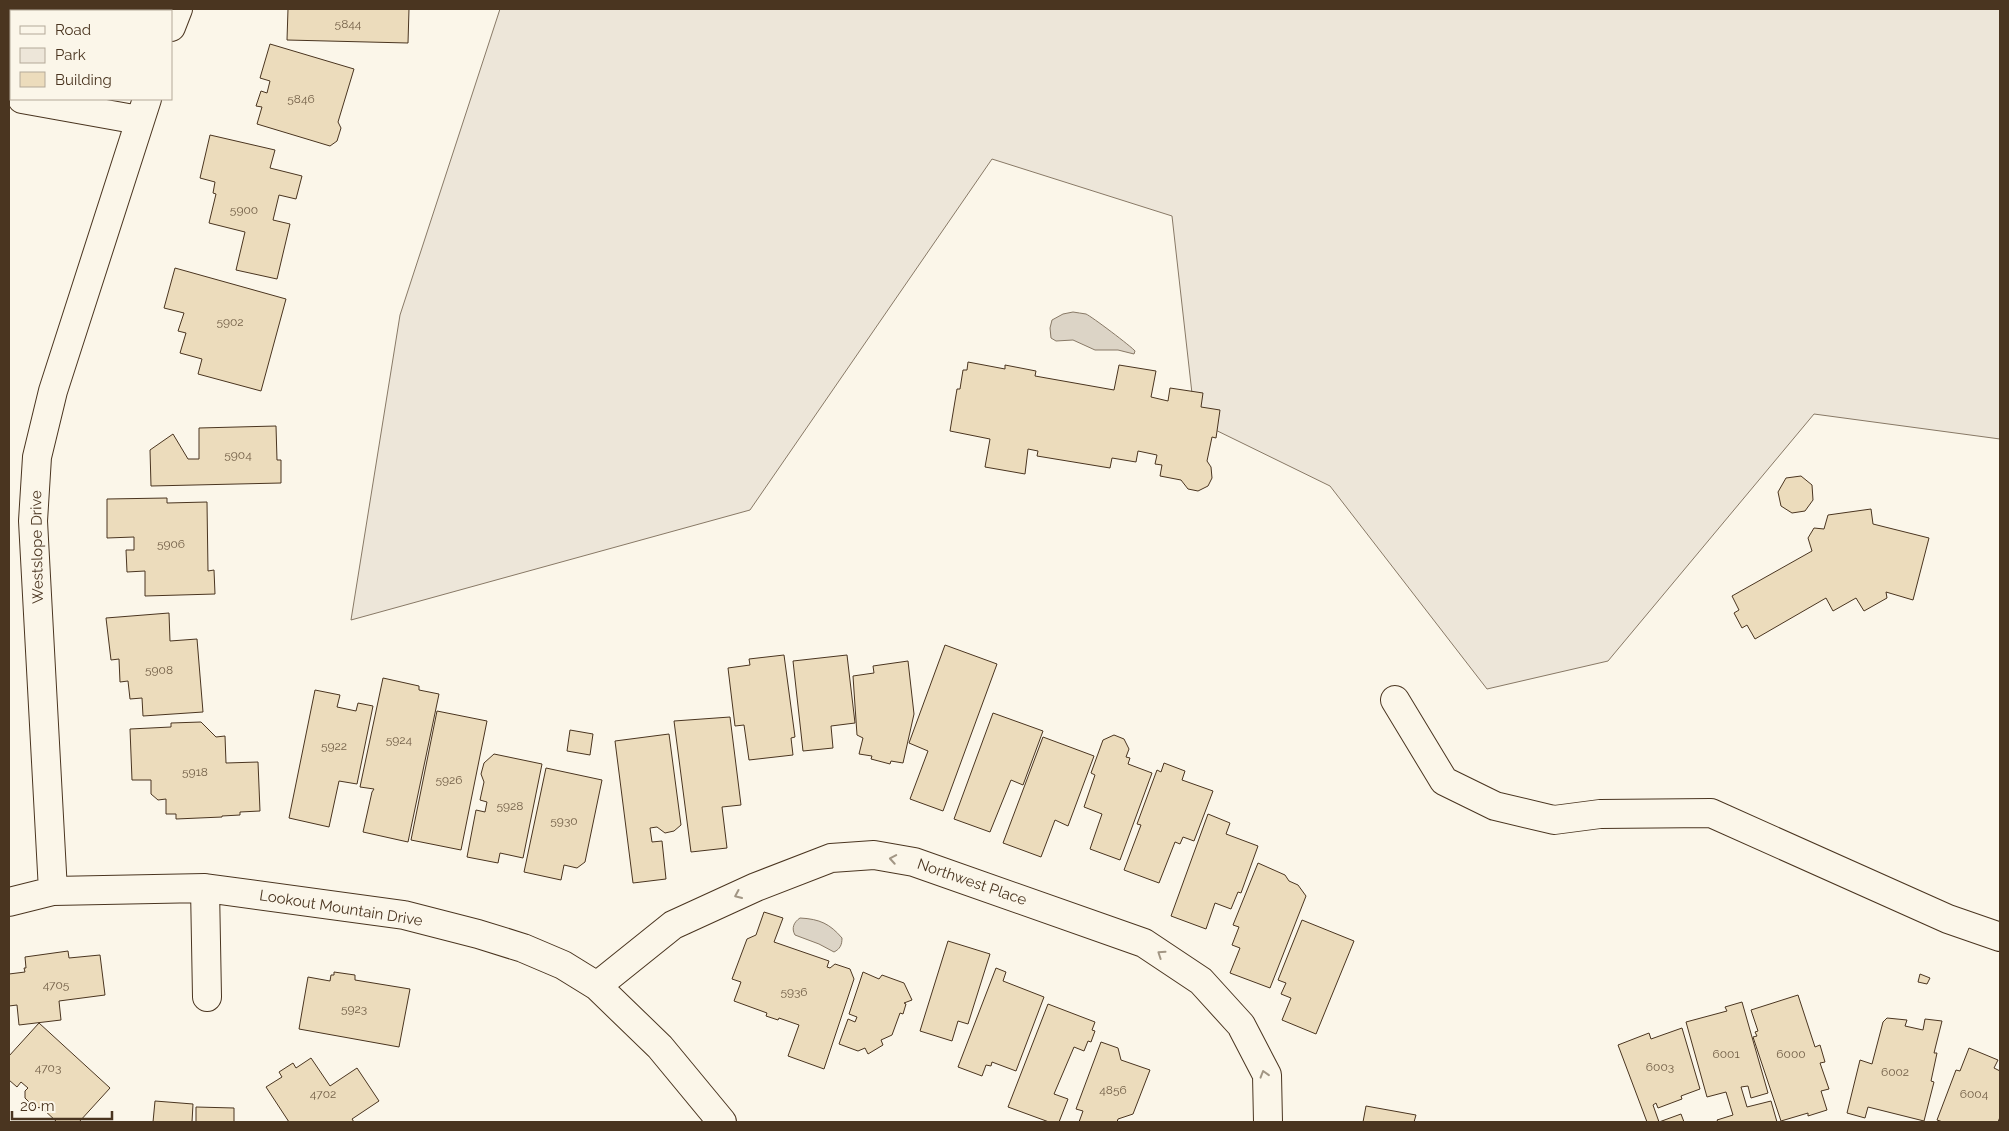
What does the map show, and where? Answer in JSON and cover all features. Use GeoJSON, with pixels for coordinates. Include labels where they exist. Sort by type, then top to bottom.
{"type":"FeatureCollection","features":[{"type":"Feature","properties":{"kind":"street"},"geometry":{"type":"LineString","coordinates":[[172,24],[178,9]]}},
{"type":"Feature","properties":{"kind":"street"},"geometry":{"type":"LineString","coordinates":[[34,100],[143,109]]}},
{"type":"Feature","properties":{"kind":"street","name":"Westslope Drive"},"geometry":{"type":"LineString","coordinates":[[53,891],[33,521],[37,457],[53,391],[143,109]]}},
{"type":"Feature","properties":{"kind":"street"},"geometry":{"type":"LineString","coordinates":[[1395,700],[1444,781],[1495,806],[1554,820],[1600,814],[1711,813],[1948,919],[2000,937]]}},
{"type":"Feature","properties":{"kind":"street","name":"Northwest Place"},"geometry":{"type":"LineString","coordinates":[[597,986],[673,925],[765,884],[831,858],[874,855],[914,862],[1144,943],[1201,981],[1241,1025],[1266,1075],[1268,1122]]}},
{"type":"Feature","properties":{"kind":"street"},"geometry":{"type":"LineString","coordinates":[[205,888],[207,997]]}},
{"type":"Feature","properties":{"kind":"street","name":"Lookout Mountain Drive"},"geometry":{"type":"LineString","coordinates":[[9,902],[53,891],[205,888],[404,915],[523,948],[563,965],[597,986],[660,1047],[722,1122]]}},
{"type":"Feature","properties":{"kind":"green space"},"geometry":{"type":"Polygon","coordinates":[[[500,9],[2000,9],[2000,439],[1814,414],[1608,661],[1487,689],[1330,486],[1195,420],[1172,216],[992,159],[750,510],[351,620],[400,315],[500,9]]]}},
{"type":"Feature","properties":{"kind":"shaded area"},"geometry":{"type":"Polygon","coordinates":[[[1073,312],[1086,314],[1095,320],[1132,348],[1135,351],[1134,354],[1118,350],[1095,350],[1073,340],[1056,341],[1051,338],[1050,328],[1052,320],[1063,314],[1073,312]]]}},
{"type":"Feature","properties":{"kind":"shaded area"},"geometry":{"type":"Polygon","coordinates":[[[800,918],[819,921],[833,929],[842,938],[839,948],[834,952],[795,935],[794,925],[800,918]]]}},
{"type":"Feature","properties":{"kind":"building"},"geometry":{"type":"Polygon","coordinates":[[[9,9],[30,9],[30,10],[9,9]]]}},
{"type":"Feature","properties":{"kind":"building"},"geometry":{"type":"Polygon","coordinates":[[[66,9],[112,9],[112,10],[66,9]]]}},
{"type":"Feature","properties":{"kind":"building"},"geometry":{"type":"Polygon","coordinates":[[[288,9],[409,9],[408,43],[287,40],[288,9]]]}},
{"type":"Feature","properties":{"kind":"building"},"geometry":{"type":"Polygon","coordinates":[[[270,44],[354,69],[338,122],[341,128],[337,141],[330,146],[257,124],[262,107],[256,106],[261,91],[267,93],[270,81],[260,78],[270,44]]]}},
{"type":"Feature","properties":{"kind":"building"},"geometry":{"type":"Polygon","coordinates":[[[210,135],[275,150],[270,168],[302,176],[296,199],[279,195],[273,220],[290,224],[277,279],[236,270],[245,232],[209,223],[216,194],[213,193],[215,182],[200,178],[210,135]]]}},
{"type":"Feature","properties":{"kind":"building"},"geometry":{"type":"Polygon","coordinates":[[[175,268],[286,299],[261,391],[198,374],[202,359],[180,353],[186,333],[178,331],[184,313],[164,308],[175,268]]]}},
{"type":"Feature","properties":{"kind":"building"},"geometry":{"type":"Polygon","coordinates":[[[968,362],[1005,369],[1005,365],[1036,371],[1035,376],[1114,390],[1119,365],[1156,371],[1151,397],[1168,401],[1170,388],[1203,393],[1201,407],[1220,410],[1216,438],[1212,437],[1207,461],[1211,467],[1212,478],[1208,486],[1198,491],[1188,489],[1181,480],[1160,476],[1162,465],[1155,464],[1157,455],[1138,451],[1136,462],[1112,458],[1110,468],[1037,456],[1038,451],[1028,449],[1025,474],[985,467],[990,439],[950,431],[957,389],[960,389],[963,370],[967,370],[968,362]]]}},
{"type":"Feature","properties":{"kind":"building"},"geometry":{"type":"Polygon","coordinates":[[[276,426],[277,460],[281,460],[281,483],[151,486],[150,450],[173,434],[188,459],[199,459],[199,428],[276,426]]]}},
{"type":"Feature","properties":{"kind":"building"},"geometry":{"type":"Polygon","coordinates":[[[1801,476],[1812,485],[1813,500],[1805,511],[1792,513],[1781,506],[1778,492],[1786,478],[1801,476]]]}},
{"type":"Feature","properties":{"kind":"building"},"geometry":{"type":"Polygon","coordinates":[[[167,498],[167,503],[207,502],[208,571],[214,570],[215,594],[145,596],[145,571],[127,572],[126,550],[134,550],[134,537],[107,538],[107,499],[167,498]]]}},
{"type":"Feature","properties":{"kind":"building"},"geometry":{"type":"Polygon","coordinates":[[[1871,509],[1873,524],[1929,538],[1913,600],[1886,592],[1887,598],[1864,611],[1856,598],[1833,611],[1826,598],[1755,639],[1747,625],[1742,628],[1734,613],[1739,610],[1732,596],[1812,551],[1808,538],[1814,528],[1824,529],[1828,515],[1871,509]]]}},
{"type":"Feature","properties":{"kind":"building"},"geometry":{"type":"Polygon","coordinates":[[[169,613],[170,641],[197,639],[203,712],[143,716],[142,698],[130,699],[128,681],[120,682],[119,659],[111,660],[106,618],[169,613]]]}},
{"type":"Feature","properties":{"kind":"building"},"geometry":{"type":"Polygon","coordinates":[[[945,645],[997,664],[943,811],[910,799],[928,751],[909,743],[945,645]]]}},
{"type":"Feature","properties":{"kind":"building"},"geometry":{"type":"Polygon","coordinates":[[[784,655],[795,737],[791,738],[793,755],[749,760],[744,725],[735,726],[728,668],[750,665],[749,659],[784,655]]]}},
{"type":"Feature","properties":{"kind":"building"},"geometry":{"type":"Polygon","coordinates":[[[847,655],[855,723],[831,726],[833,748],[803,751],[793,661],[847,655]]]}},
{"type":"Feature","properties":{"kind":"building"},"geometry":{"type":"Polygon","coordinates":[[[908,661],[914,714],[903,763],[891,761],[890,764],[871,759],[872,756],[859,754],[863,738],[857,735],[853,676],[874,673],[873,666],[908,661]]]}},
{"type":"Feature","properties":{"kind":"building"},"geometry":{"type":"Polygon","coordinates":[[[383,678],[419,686],[419,690],[439,694],[408,842],[363,832],[374,789],[360,787],[383,678]]]}},
{"type":"Feature","properties":{"kind":"building"},"geometry":{"type":"Polygon","coordinates":[[[315,690],[340,695],[337,707],[356,711],[358,703],[373,706],[357,784],[339,781],[329,827],[289,818],[315,690]]]}},
{"type":"Feature","properties":{"kind":"building"},"geometry":{"type":"Polygon","coordinates":[[[437,711],[487,721],[461,850],[411,840],[437,711]]]}},
{"type":"Feature","properties":{"kind":"building"},"geometry":{"type":"Polygon","coordinates":[[[993,713],[1043,731],[1023,785],[1011,780],[990,832],[954,819],[993,713]]]}},
{"type":"Feature","properties":{"kind":"building"},"geometry":{"type":"Polygon","coordinates":[[[730,717],[741,805],[722,807],[727,848],[691,852],[674,721],[730,717]]]}},
{"type":"Feature","properties":{"kind":"building"},"geometry":{"type":"Polygon","coordinates":[[[201,722],[216,737],[225,736],[226,763],[258,762],[260,811],[240,812],[240,815],[222,817],[176,819],[176,814],[166,814],[166,799],[158,800],[151,794],[151,780],[132,780],[130,729],[171,727],[171,723],[201,722]]]}},
{"type":"Feature","properties":{"kind":"building"},"geometry":{"type":"Polygon","coordinates":[[[570,730],[593,734],[590,755],[567,751],[570,730]]]}},
{"type":"Feature","properties":{"kind":"building"},"geometry":{"type":"Polygon","coordinates":[[[669,734],[681,825],[674,831],[665,833],[657,827],[650,828],[652,842],[662,841],[666,879],[633,883],[615,741],[669,734]]]}},
{"type":"Feature","properties":{"kind":"building"},"geometry":{"type":"Polygon","coordinates":[[[1114,735],[1124,739],[1129,749],[1126,757],[1130,758],[1128,764],[1152,773],[1120,860],[1090,849],[1102,814],[1084,807],[1095,775],[1091,773],[1103,740],[1114,735]]]}},
{"type":"Feature","properties":{"kind":"building"},"geometry":{"type":"Polygon","coordinates":[[[1043,737],[1094,756],[1068,826],[1055,820],[1041,857],[1003,843],[1043,737]]]}},
{"type":"Feature","properties":{"kind":"building"},"geometry":{"type":"Polygon","coordinates":[[[494,754],[542,764],[523,858],[500,853],[498,863],[467,857],[476,810],[485,812],[487,802],[480,800],[484,782],[481,774],[484,763],[494,754]]]}},
{"type":"Feature","properties":{"kind":"building"},"geometry":{"type":"Polygon","coordinates":[[[1164,763],[1185,771],[1182,780],[1213,791],[1194,841],[1183,837],[1180,844],[1175,842],[1159,883],[1124,870],[1141,825],[1137,824],[1157,770],[1161,772],[1164,763]]]}},
{"type":"Feature","properties":{"kind":"building"},"geometry":{"type":"Polygon","coordinates":[[[546,768],[602,780],[585,862],[577,868],[564,865],[561,880],[524,872],[546,768]]]}},
{"type":"Feature","properties":{"kind":"building"},"geometry":{"type":"Polygon","coordinates":[[[1208,814],[1230,823],[1226,834],[1258,846],[1241,893],[1238,892],[1231,909],[1215,903],[1206,929],[1171,916],[1208,814]]]}},
{"type":"Feature","properties":{"kind":"building"},"geometry":{"type":"Polygon","coordinates":[[[1258,863],[1285,875],[1289,881],[1298,885],[1306,896],[1270,988],[1230,973],[1240,948],[1232,945],[1239,927],[1233,925],[1258,863]]]}},
{"type":"Feature","properties":{"kind":"building"},"geometry":{"type":"Polygon","coordinates":[[[764,912],[783,918],[774,942],[829,961],[827,967],[830,968],[835,964],[850,969],[854,979],[824,1069],[788,1056],[799,1025],[766,1016],[767,1013],[734,1001],[741,982],[732,979],[747,939],[756,935],[764,912]]]}},
{"type":"Feature","properties":{"kind":"building"},"geometry":{"type":"Polygon","coordinates":[[[1302,920],[1354,941],[1316,1034],[1282,1020],[1291,998],[1281,994],[1286,983],[1278,980],[1302,920]]]}},
{"type":"Feature","properties":{"kind":"building"},"geometry":{"type":"Polygon","coordinates":[[[948,941],[990,954],[968,1024],[958,1021],[952,1041],[920,1031],[948,941]]]}},
{"type":"Feature","properties":{"kind":"building"},"geometry":{"type":"Polygon","coordinates":[[[68,951],[69,958],[100,955],[105,995],[59,1001],[61,1020],[19,1025],[17,1005],[9,1006],[9,974],[25,972],[25,957],[68,951]]]}},
{"type":"Feature","properties":{"kind":"building"},"geometry":{"type":"Polygon","coordinates":[[[996,968],[1006,972],[1003,981],[1044,997],[1016,1071],[992,1062],[991,1066],[986,1065],[982,1076],[958,1067],[996,968]]]}},
{"type":"Feature","properties":{"kind":"building"},"geometry":{"type":"Polygon","coordinates":[[[334,972],[355,975],[355,980],[410,989],[399,1047],[299,1029],[308,977],[330,981],[331,975],[334,975],[334,972]]]}},
{"type":"Feature","properties":{"kind":"building"},"geometry":{"type":"Polygon","coordinates":[[[863,972],[879,979],[882,975],[904,983],[912,1000],[904,1003],[906,1004],[903,1014],[900,1013],[892,1035],[881,1040],[883,1045],[868,1054],[865,1048],[858,1051],[839,1044],[848,1019],[855,1022],[857,1017],[849,1014],[863,972]]]}},
{"type":"Feature","properties":{"kind":"building"},"geometry":{"type":"Polygon","coordinates":[[[1920,974],[1930,978],[1927,984],[1918,982],[1920,974]]]}},
{"type":"Feature","properties":{"kind":"building"},"geometry":{"type":"Polygon","coordinates":[[[1798,995],[1815,1047],[1820,1045],[1825,1062],[1820,1063],[1829,1089],[1821,1091],[1827,1110],[1808,1116],[1808,1113],[1781,1121],[1753,1037],[1757,1036],[1755,1032],[1758,1031],[1751,1010],[1798,995]]]}},
{"type":"Feature","properties":{"kind":"building"},"geometry":{"type":"Polygon","coordinates":[[[1742,1002],[1768,1093],[1751,1098],[1748,1086],[1741,1087],[1747,1107],[1771,1101],[1777,1122],[1718,1122],[1717,1120],[1733,1115],[1726,1092],[1707,1097],[1686,1022],[1727,1011],[1725,1007],[1742,1002]]]}},
{"type":"Feature","properties":{"kind":"building"},"geometry":{"type":"Polygon","coordinates":[[[1048,1004],[1095,1022],[1092,1030],[1095,1031],[1091,1042],[1088,1041],[1084,1051],[1074,1047],[1054,1094],[1068,1099],[1059,1122],[1049,1122],[1008,1107],[1048,1004]]]}},
{"type":"Feature","properties":{"kind":"building"},"geometry":{"type":"Polygon","coordinates":[[[1887,1018],[1907,1020],[1905,1026],[1923,1030],[1925,1019],[1942,1021],[1934,1053],[1937,1053],[1931,1081],[1934,1082],[1924,1121],[1868,1107],[1865,1118],[1847,1113],[1860,1060],[1872,1064],[1883,1022],[1887,1018]]]}},
{"type":"Feature","properties":{"kind":"building"},"geometry":{"type":"Polygon","coordinates":[[[39,1023],[110,1088],[79,1122],[57,1122],[42,1108],[34,1107],[25,1098],[25,1091],[28,1088],[21,1082],[17,1087],[9,1080],[9,1056],[39,1023]]]}},
{"type":"Feature","properties":{"kind":"building"},"geometry":{"type":"Polygon","coordinates":[[[1682,1028],[1700,1089],[1681,1096],[1682,1099],[1658,1108],[1656,1103],[1653,1105],[1659,1122],[1647,1122],[1618,1045],[1649,1033],[1651,1039],[1682,1028]]]}},
{"type":"Feature","properties":{"kind":"building"},"geometry":{"type":"Polygon","coordinates":[[[1101,1042],[1118,1048],[1121,1060],[1150,1070],[1133,1114],[1118,1119],[1117,1122],[1079,1122],[1083,1111],[1076,1109],[1101,1042]]]}},
{"type":"Feature","properties":{"kind":"building"},"geometry":{"type":"Polygon","coordinates":[[[1969,1048],[1998,1060],[1994,1068],[2000,1071],[2000,1117],[1998,1122],[1943,1122],[1937,1120],[1956,1070],[1960,1071],[1969,1048]]]}},
{"type":"Feature","properties":{"kind":"building"},"geometry":{"type":"Polygon","coordinates":[[[311,1058],[330,1086],[357,1068],[379,1101],[352,1119],[354,1122],[289,1122],[266,1087],[282,1077],[279,1072],[293,1063],[296,1068],[311,1058]]]}},
{"type":"Feature","properties":{"kind":"building"},"geometry":{"type":"Polygon","coordinates":[[[155,1101],[193,1104],[192,1122],[153,1122],[155,1101]]]}},
{"type":"Feature","properties":{"kind":"building"},"geometry":{"type":"Polygon","coordinates":[[[1366,1106],[1416,1115],[1414,1122],[1363,1122],[1366,1106]]]}},
{"type":"Feature","properties":{"kind":"building"},"geometry":{"type":"Polygon","coordinates":[[[196,1107],[234,1108],[234,1122],[196,1122],[196,1107]]]}},
{"type":"Feature","properties":{"kind":"building"},"geometry":{"type":"Polygon","coordinates":[[[1681,1114],[1684,1122],[1659,1122],[1681,1114]]]}}]}
